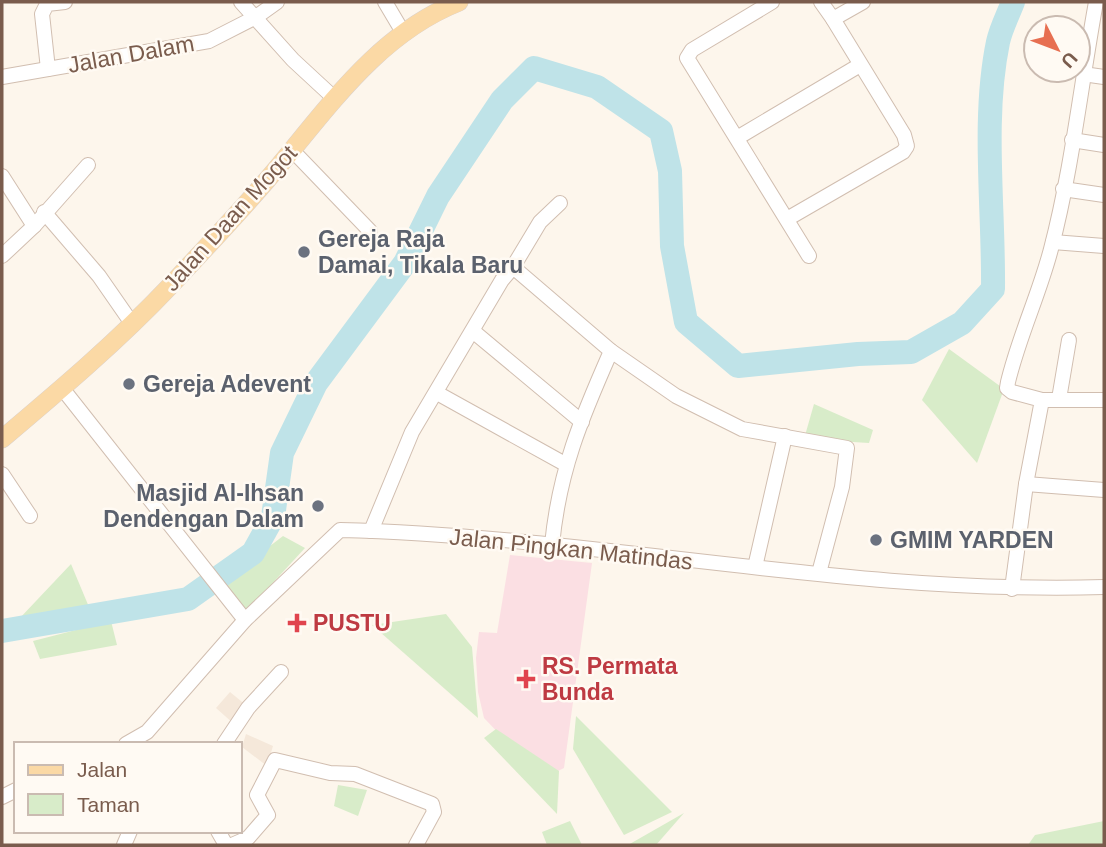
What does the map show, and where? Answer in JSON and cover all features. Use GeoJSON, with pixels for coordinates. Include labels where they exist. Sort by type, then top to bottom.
{"type":"FeatureCollection","features":[{"type":"Feature","properties":{"kind":"main road","name":"Jalan Daan Mogot"},"geometry":{"type":"LineString","coordinates":[[2,439],[133,325],[292,150],[333,97],[404,34],[459,2]]}},
{"type":"Feature","properties":{"kind":"street"},"geometry":{"type":"LineString","coordinates":[[48,69],[44,7],[47,4],[65,2]]}},
{"type":"Feature","properties":{"kind":"street"},"geometry":{"type":"LineString","coordinates":[[241,2],[293,60],[333,97]]}},
{"type":"Feature","properties":{"kind":"street","name":"Jalan Dalam"},"geometry":{"type":"LineString","coordinates":[[2,77],[209,40],[256,17],[277,2]]}},
{"type":"Feature","properties":{"kind":"street"},"geometry":{"type":"LineString","coordinates":[[385,2],[404,34]]}},
{"type":"Feature","properties":{"kind":"street"},"geometry":{"type":"LineString","coordinates":[[772,2],[688,55],[691,68],[809,256]]}},
{"type":"Feature","properties":{"kind":"street"},"geometry":{"type":"LineString","coordinates":[[787,219],[903,152],[907,146],[904,135],[821,2]]}},
{"type":"Feature","properties":{"kind":"street"},"geometry":{"type":"LineString","coordinates":[[833,19],[863,2]]}},
{"type":"Feature","properties":{"kind":"street"},"geometry":{"type":"LineString","coordinates":[[1092,24],[1096,2]]}},
{"type":"Feature","properties":{"kind":"street"},"geometry":{"type":"LineString","coordinates":[[737,138],[860,65]]}},
{"type":"Feature","properties":{"kind":"street"},"geometry":{"type":"LineString","coordinates":[[1081,84],[1053,242],[1041,282],[1017,342],[1007,388],[1012,392],[1042,400],[1104,400]]}},
{"type":"Feature","properties":{"kind":"street"},"geometry":{"type":"LineString","coordinates":[[1072,140],[1104,145]]}},
{"type":"Feature","properties":{"kind":"street"},"geometry":{"type":"LineString","coordinates":[[292,150],[370,231]]}},
{"type":"Feature","properties":{"kind":"street"},"geometry":{"type":"LineString","coordinates":[[6,253],[88,165]]}},
{"type":"Feature","properties":{"kind":"street"},"geometry":{"type":"LineString","coordinates":[[2,176],[34,226]]}},
{"type":"Feature","properties":{"kind":"street"},"geometry":{"type":"LineString","coordinates":[[1063,189],[1104,195]]}},
{"type":"Feature","properties":{"kind":"street"},"geometry":{"type":"LineString","coordinates":[[371,531],[401,454],[498,288],[540,222],[561,202]]}},
{"type":"Feature","properties":{"kind":"street"},"geometry":{"type":"LineString","coordinates":[[44,212],[99,276],[133,325]]}},
{"type":"Feature","properties":{"kind":"street"},"geometry":{"type":"LineString","coordinates":[[2,235],[6,253]]}},
{"type":"Feature","properties":{"kind":"street"},"geometry":{"type":"LineString","coordinates":[[1053,242],[1104,246]]}},
{"type":"Feature","properties":{"kind":"street"},"geometry":{"type":"LineString","coordinates":[[513,267],[611,351],[676,396],[727,423],[755,432],[840,444],[847,448],[819,573]]}},
{"type":"Feature","properties":{"kind":"street"},"geometry":{"type":"LineString","coordinates":[[474,332],[582,422]]}},
{"type":"Feature","properties":{"kind":"street"},"geometry":{"type":"LineString","coordinates":[[1059,399],[1069,340]]}},
{"type":"Feature","properties":{"kind":"street"},"geometry":{"type":"LineString","coordinates":[[552,545],[556,505],[565,464],[611,351]]}},
{"type":"Feature","properties":{"kind":"street"},"geometry":{"type":"LineString","coordinates":[[62,388],[245,620]]}},
{"type":"Feature","properties":{"kind":"street"},"geometry":{"type":"LineString","coordinates":[[437,393],[565,464]]}},
{"type":"Feature","properties":{"kind":"street"},"geometry":{"type":"LineString","coordinates":[[1012,589],[1026,484],[1042,400]]}},
{"type":"Feature","properties":{"kind":"street"},"geometry":{"type":"LineString","coordinates":[[755,567],[785,436]]}},
{"type":"Feature","properties":{"kind":"street"},"geometry":{"type":"LineString","coordinates":[[2,474],[30,516]]}},
{"type":"Feature","properties":{"kind":"street"},"geometry":{"type":"LineString","coordinates":[[1026,484],[1104,490]]}},
{"type":"Feature","properties":{"kind":"street","name":"Jalan Pingkan Matindas"},"geometry":{"type":"LineString","coordinates":[[135,742],[245,620],[340,530],[552,545],[589,554],[819,573],[901,584],[1012,589],[1104,587]]}},
{"type":"Feature","properties":{"kind":"street"},"geometry":{"type":"LineString","coordinates":[[225,742],[248,708],[281,671]]}},
{"type":"Feature","properties":{"kind":"street"},"geometry":{"type":"LineString","coordinates":[[229,845],[248,838],[268,815],[257,795],[275,760],[330,773],[355,774],[432,804],[434,812],[416,845]]}},
{"type":"Feature","properties":{"kind":"shaded area"},"geometry":{"type":"Polygon","coordinates":[[[510,555],[592,563],[564,768],[552,774],[508,743],[484,718],[478,692],[476,658],[479,632],[497,633],[510,555]]]}},
{"type":"Feature","properties":{"kind":"shaded area"},"geometry":{"type":"Polygon","coordinates":[[[230,692],[247,706],[234,724],[216,708],[230,692]]]}},
{"type":"Feature","properties":{"kind":"shaded area"},"geometry":{"type":"Polygon","coordinates":[[[246,734],[273,746],[267,766],[242,747],[246,734]]]}},
{"type":"Feature","properties":{"kind":"green space"},"geometry":{"type":"Polygon","coordinates":[[[949,349],[1004,389],[977,463],[922,400],[949,349]]]}},
{"type":"Feature","properties":{"kind":"green space"},"geometry":{"type":"Polygon","coordinates":[[[814,404],[873,430],[869,443],[804,439],[814,404]]]}},
{"type":"Feature","properties":{"kind":"green space"},"geometry":{"type":"Polygon","coordinates":[[[283,536],[305,548],[246,612],[223,582],[283,536]]]}},
{"type":"Feature","properties":{"kind":"green space"},"geometry":{"type":"Polygon","coordinates":[[[71,564],[89,607],[19,619],[71,564]]]}},
{"type":"Feature","properties":{"kind":"green space"},"geometry":{"type":"Polygon","coordinates":[[[446,614],[472,647],[478,718],[372,625],[446,614]]]}},
{"type":"Feature","properties":{"kind":"green space"},"geometry":{"type":"Polygon","coordinates":[[[111,621],[117,645],[40,659],[33,641],[111,621]]]}},
{"type":"Feature","properties":{"kind":"green space"},"geometry":{"type":"Polygon","coordinates":[[[576,716],[672,812],[624,835],[573,749],[576,716]]]}},
{"type":"Feature","properties":{"kind":"green space"},"geometry":{"type":"Polygon","coordinates":[[[496,729],[559,771],[557,814],[484,738],[496,729]]]}},
{"type":"Feature","properties":{"kind":"green space"},"geometry":{"type":"Polygon","coordinates":[[[338,785],[367,790],[358,816],[334,806],[338,785]]]}},
{"type":"Feature","properties":{"kind":"green space"},"geometry":{"type":"Polygon","coordinates":[[[684,813],[656,845],[628,845],[684,813]]]}},
{"type":"Feature","properties":{"kind":"green space"},"geometry":{"type":"Polygon","coordinates":[[[570,821],[582,845],[547,845],[542,832],[570,821]]]}},
{"type":"Feature","properties":{"kind":"green space"},"geometry":{"type":"Polygon","coordinates":[[[1104,821],[1104,845],[1028,845],[1035,835],[1104,821]]]}},
{"type":"Feature","properties":{"kind":"waterway"},"geometry":{"type":"LineString","coordinates":[[2,631],[188,599],[253,553],[273,517],[282,453],[316,383],[405,263],[438,196],[502,100],[534,68],[597,87],[661,131],[670,171],[672,246],[686,322],[738,366],[858,354],[911,352],[962,323],[993,289],[990,164],[993,71],[998,42],[1013,2]]}},
{"type":"Feature","properties":{"kind":"place","name":"Gereja Raja Damai, Tikala Baru"},"geometry":{"type":"Point","coordinates":[304,252]}},
{"type":"Feature","properties":{"kind":"place","name":"Gereja Adevent"},"geometry":{"type":"Point","coordinates":[129,384]}},
{"type":"Feature","properties":{"kind":"place","name":"Masjid Al-Ihsan Dendengan Dalam"},"geometry":{"type":"Point","coordinates":[318,506]}},
{"type":"Feature","properties":{"kind":"place","name":"GMIM YARDEN"},"geometry":{"type":"Point","coordinates":[876,540]}},
{"type":"Feature","properties":{"kind":"place","name":"PUSTU"},"geometry":{"type":"Point","coordinates":[297,623]}},
{"type":"Feature","properties":{"kind":"place","name":"RS. Permata Bunda"},"geometry":{"type":"Point","coordinates":[526,679]}}]}
